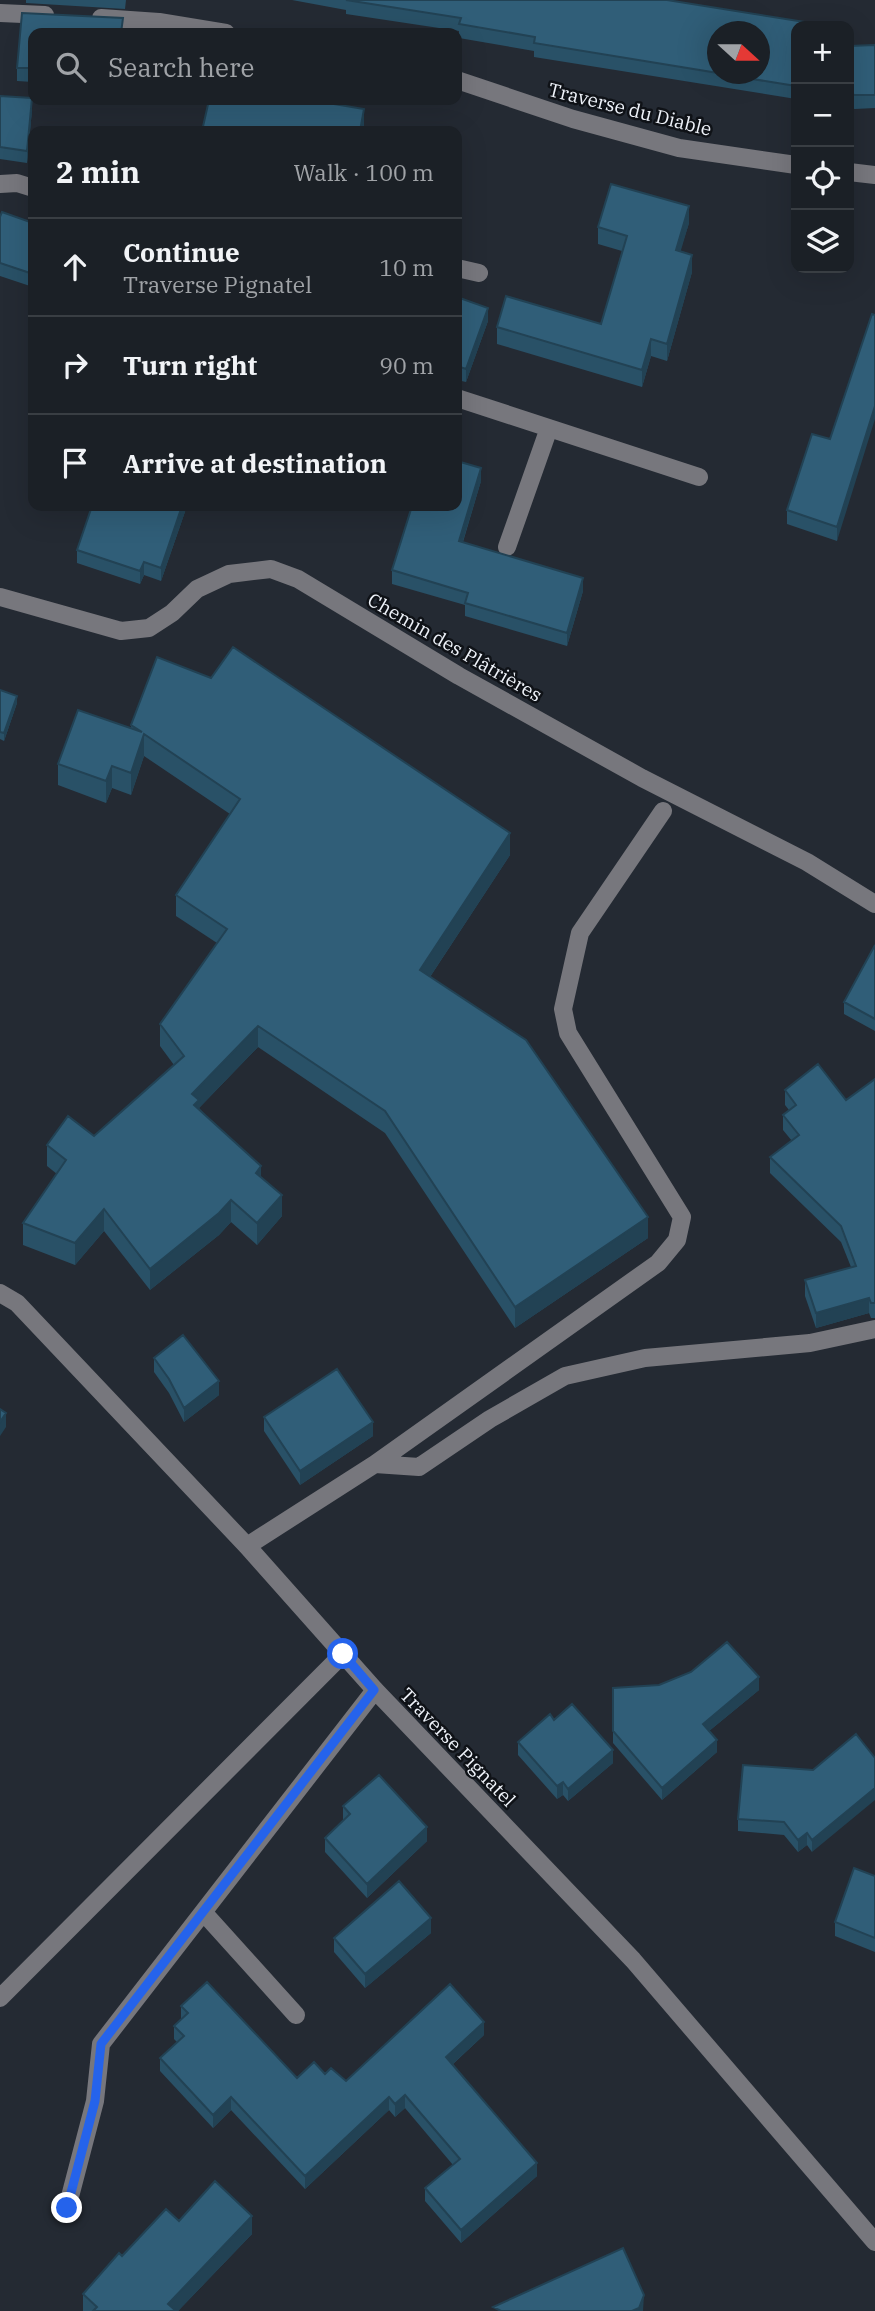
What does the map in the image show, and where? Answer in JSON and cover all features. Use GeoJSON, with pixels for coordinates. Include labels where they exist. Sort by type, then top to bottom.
{"type":"FeatureCollection","features":[{"type":"Feature","properties":{"kind":"street"},"geometry":{"type":"LineString","coordinates":[[0,13],[159,22],[196,28]]}},
{"type":"Feature","properties":{"kind":"street","name":"Traverse du Diable"},"geometry":{"type":"LineString","coordinates":[[462,82],[573,120],[679,148],[791,164]]}},
{"type":"Feature","properties":{"kind":"street"},"geometry":{"type":"LineString","coordinates":[[854,173],[875,175]]}},
{"type":"Feature","properties":{"kind":"street"},"geometry":{"type":"LineString","coordinates":[[462,269],[479,273]]}},
{"type":"Feature","properties":{"kind":"street"},"geometry":{"type":"LineString","coordinates":[[462,400],[699,477]]}},
{"type":"Feature","properties":{"kind":"street"},"geometry":{"type":"LineString","coordinates":[[507,547],[549,428]]}},
{"type":"Feature","properties":{"kind":"street","name":"Chemin des Plâtrières"},"geometry":{"type":"LineString","coordinates":[[0,597],[121,631],[149,628],[172,613],[197,589],[229,574],[271,569],[298,579],[459,676],[642,778],[807,862],[875,904]]}},
{"type":"Feature","properties":{"kind":"street"},"geometry":{"type":"LineString","coordinates":[[247,1546],[375,1464],[658,1263],[677,1240],[682,1217],[568,1033],[564,1009],[580,933],[663,811]]}},
{"type":"Feature","properties":{"kind":"street","name":"Traverse Pignatel"},"geometry":{"type":"LineString","coordinates":[[0,1293],[17,1303],[247,1546],[374,1690],[633,1960],[875,2242]]}},
{"type":"Feature","properties":{"kind":"street"},"geometry":{"type":"LineString","coordinates":[[375,1464],[419,1467],[490,1419],[565,1376],[645,1358],[810,1343],[875,1329]]}},
{"type":"Feature","properties":{"kind":"street"},"geometry":{"type":"LineString","coordinates":[[0,1998],[343,1654]]}},
{"type":"Feature","properties":{"kind":"street"},"geometry":{"type":"LineString","coordinates":[[67,2208],[95,2101],[101,2044],[374,1690]]}},
{"type":"Feature","properties":{"kind":"street"},"geometry":{"type":"LineString","coordinates":[[204,1913],[296,2015]]}},
{"type":"Feature","properties":{"kind":"building"},"geometry":{"type":"Polygon","coordinates":[[[346,0],[667,0],[799,21],[791,21],[791,85],[770,82],[770,21],[707,21],[707,71],[534,43],[535,37],[459,24],[461,18],[346,0]]]}},
{"type":"Feature","properties":{"kind":"building"},"geometry":{"type":"Polygon","coordinates":[[[22,13],[123,18],[122,28],[28,28],[28,68],[17,68],[22,13]]]}},
{"type":"Feature","properties":{"kind":"building"},"geometry":{"type":"Polygon","coordinates":[[[875,45],[875,95],[854,95],[854,46],[875,45]]]}},
{"type":"Feature","properties":{"kind":"building"},"geometry":{"type":"Polygon","coordinates":[[[0,96],[28,98],[28,105],[31,105],[27,151],[0,147],[0,96]]]}},
{"type":"Feature","properties":{"kind":"building"},"geometry":{"type":"Polygon","coordinates":[[[208,105],[340,105],[364,109],[361,126],[203,126],[208,105]]]}},
{"type":"Feature","properties":{"kind":"building"},"geometry":{"type":"Polygon","coordinates":[[[611,184],[689,206],[676,250],[692,255],[667,344],[651,339],[642,370],[497,327],[506,296],[601,324],[627,236],[598,227],[611,184]]]}},
{"type":"Feature","properties":{"kind":"building"},"geometry":{"type":"Polygon","coordinates":[[[2,212],[28,221],[28,272],[0,263],[2,212]]]}},
{"type":"Feature","properties":{"kind":"building"},"geometry":{"type":"Polygon","coordinates":[[[462,299],[488,308],[466,369],[462,368],[462,299]]]}},
{"type":"Feature","properties":{"kind":"building"},"geometry":{"type":"Polygon","coordinates":[[[872,314],[875,315],[875,406],[837,527],[787,510],[812,434],[830,439],[872,314]]]}},
{"type":"Feature","properties":{"kind":"building"},"geometry":{"type":"Polygon","coordinates":[[[462,462],[481,468],[459,541],[583,578],[567,633],[465,603],[468,593],[392,570],[410,511],[462,511],[462,462]]]}},
{"type":"Feature","properties":{"kind":"building"},"geometry":{"type":"Polygon","coordinates":[[[90,511],[180,511],[161,568],[144,562],[140,571],[77,550],[90,511]]]}},
{"type":"Feature","properties":{"kind":"building"},"geometry":{"type":"Polygon","coordinates":[[[233,647],[510,833],[420,970],[526,1040],[648,1217],[515,1307],[385,1111],[258,1026],[192,1094],[199,1100],[194,1105],[261,1166],[256,1173],[282,1195],[257,1223],[231,1200],[219,1213],[150,1269],[104,1209],[75,1243],[23,1223],[66,1160],[47,1145],[68,1116],[94,1136],[184,1056],[160,1024],[227,929],[176,895],[240,799],[144,734],[131,773],[112,766],[106,781],[58,764],[78,710],[142,732],[131,725],[157,657],[211,678],[233,647]]]}},
{"type":"Feature","properties":{"kind":"building"},"geometry":{"type":"Polygon","coordinates":[[[0,690],[17,696],[4,733],[0,732],[0,690]]]}},
{"type":"Feature","properties":{"kind":"building"},"geometry":{"type":"Polygon","coordinates":[[[875,945],[875,1019],[844,1002],[875,945]]]}},
{"type":"Feature","properties":{"kind":"building"},"geometry":{"type":"Polygon","coordinates":[[[818,1064],[846,1100],[875,1079],[875,1303],[871,1303],[869,1298],[816,1313],[805,1280],[856,1266],[841,1226],[770,1157],[799,1135],[783,1115],[796,1105],[785,1090],[818,1064]]]}},
{"type":"Feature","properties":{"kind":"building"},"geometry":{"type":"Polygon","coordinates":[[[183,1335],[219,1381],[184,1408],[154,1358],[183,1335]]]}},
{"type":"Feature","properties":{"kind":"building"},"geometry":{"type":"Polygon","coordinates":[[[337,1369],[373,1422],[300,1471],[264,1417],[337,1369]]]}},
{"type":"Feature","properties":{"kind":"building"},"geometry":{"type":"Polygon","coordinates":[[[0,1409],[6,1413],[0,1422],[0,1409]]]}},
{"type":"Feature","properties":{"kind":"building"},"geometry":{"type":"Polygon","coordinates":[[[727,1642],[759,1677],[703,1724],[717,1740],[662,1788],[613,1731],[613,1688],[659,1685],[691,1672],[727,1642]]]}},
{"type":"Feature","properties":{"kind":"building"},"geometry":{"type":"Polygon","coordinates":[[[572,1704],[613,1750],[568,1789],[563,1782],[557,1786],[518,1742],[550,1714],[554,1720],[572,1704]]]}},
{"type":"Feature","properties":{"kind":"building"},"geometry":{"type":"Polygon","coordinates":[[[856,1734],[875,1758],[875,1788],[812,1840],[807,1833],[798,1840],[784,1822],[738,1819],[743,1765],[813,1770],[856,1734]]]}},
{"type":"Feature","properties":{"kind":"building"},"geometry":{"type":"Polygon","coordinates":[[[379,1775],[427,1827],[367,1884],[325,1838],[350,1814],[343,1806],[379,1775]]]}},
{"type":"Feature","properties":{"kind":"building"},"geometry":{"type":"Polygon","coordinates":[[[854,1868],[875,1876],[875,1938],[835,1922],[854,1868]]]}},
{"type":"Feature","properties":{"kind":"building"},"geometry":{"type":"Polygon","coordinates":[[[399,1881],[431,1918],[365,1974],[334,1938],[399,1881]]]}},
{"type":"Feature","properties":{"kind":"building"},"geometry":{"type":"Polygon","coordinates":[[[207,1982],[297,2078],[314,2062],[325,2074],[331,2068],[346,2081],[450,1984],[484,2022],[446,2057],[537,2163],[461,2230],[425,2188],[460,2159],[405,2095],[395,2104],[389,2097],[305,2176],[231,2097],[213,2115],[160,2058],[184,2036],[174,2026],[188,2013],[181,2006],[207,1982]]]}},
{"type":"Feature","properties":{"kind":"building"},"geometry":{"type":"Polygon","coordinates":[[[215,2181],[252,2216],[168,2304],[176,2311],[93,2311],[97,2307],[83,2294],[119,2253],[122,2256],[166,2209],[179,2221],[215,2181]]]}},
{"type":"Feature","properties":{"kind":"building"},"geometry":{"type":"Polygon","coordinates":[[[623,2248],[644,2295],[639,2308],[632,2311],[501,2311],[493,2307],[623,2248]]]}},
{"type":"Feature","properties":{"kind":"route"},"geometry":{"type":"LineString","coordinates":[[67,2208],[95,2101],[101,2044],[374,1690],[343,1654]]}}]}
